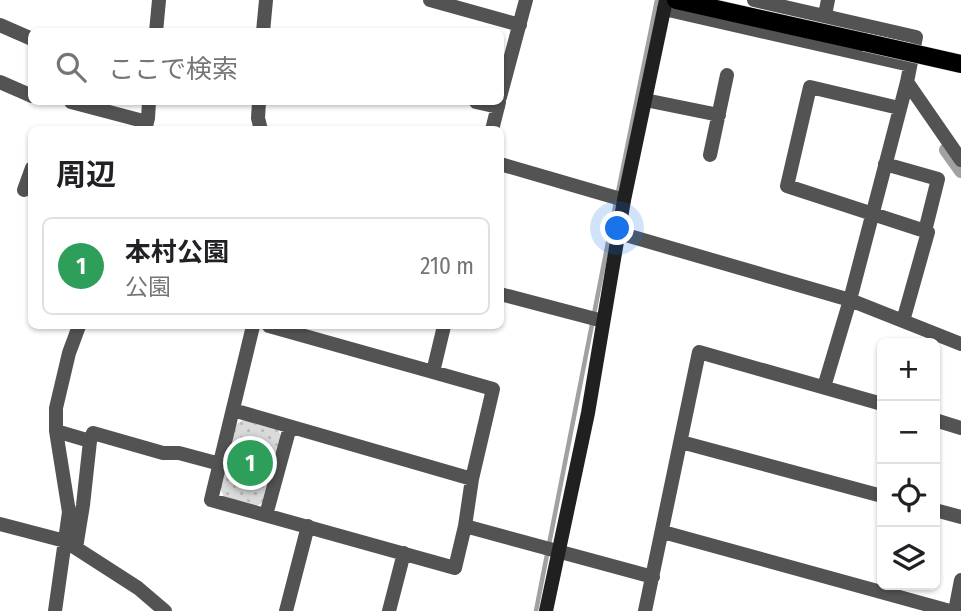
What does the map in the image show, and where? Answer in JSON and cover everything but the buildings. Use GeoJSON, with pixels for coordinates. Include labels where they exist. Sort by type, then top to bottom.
{"type":"FeatureCollection","features":[{"type":"Feature","properties":{"kind":"main road"},"geometry":{"type":"LineString","coordinates":[[669,3],[961,64]]}},
{"type":"Feature","properties":{"kind":"street"},"geometry":{"type":"LineString","coordinates":[[156,28],[159,0]]}},
{"type":"Feature","properties":{"kind":"street"},"geometry":{"type":"LineString","coordinates":[[263,28],[266,0]]}},
{"type":"Feature","properties":{"kind":"street"},"geometry":{"type":"LineString","coordinates":[[430,0],[520,24]]}},
{"type":"Feature","properties":{"kind":"street"},"geometry":{"type":"LineString","coordinates":[[504,83],[526,0]]}},
{"type":"Feature","properties":{"kind":"street"},"geometry":{"type":"LineString","coordinates":[[754,0],[916,37],[907,82],[850,300],[824,387]]}},
{"type":"Feature","properties":{"kind":"street"},"geometry":{"type":"LineString","coordinates":[[807,0],[825,15]]}},
{"type":"Feature","properties":{"kind":"street"},"geometry":{"type":"LineString","coordinates":[[825,15],[828,0]]}},
{"type":"Feature","properties":{"kind":"street"},"geometry":{"type":"LineString","coordinates":[[546,611],[588,413],[624,200],[669,3],[910,65]]}},
{"type":"Feature","properties":{"kind":"street"},"geometry":{"type":"LineString","coordinates":[[0,25],[28,37]]}},
{"type":"Feature","properties":{"kind":"street"},"geometry":{"type":"LineString","coordinates":[[710,155],[727,75]]}},
{"type":"Feature","properties":{"kind":"street"},"geometry":{"type":"LineString","coordinates":[[0,82],[28,94]]}},
{"type":"Feature","properties":{"kind":"street"},"geometry":{"type":"LineString","coordinates":[[907,82],[961,160]]}},
{"type":"Feature","properties":{"kind":"street"},"geometry":{"type":"LineString","coordinates":[[899,108],[810,87],[787,186],[928,232],[902,321]]}},
{"type":"Feature","properties":{"kind":"street"},"geometry":{"type":"LineString","coordinates":[[645,100],[719,115]]}},
{"type":"Feature","properties":{"kind":"street"},"geometry":{"type":"LineString","coordinates":[[80,105],[146,126],[149,105]]}},
{"type":"Feature","properties":{"kind":"street"},"geometry":{"type":"LineString","coordinates":[[259,105],[260,126]]}},
{"type":"Feature","properties":{"kind":"street"},"geometry":{"type":"LineString","coordinates":[[493,126],[498,105]]}},
{"type":"Feature","properties":{"kind":"street"},"geometry":{"type":"LineString","coordinates":[[885,164],[938,179],[925,231]]}},
{"type":"Feature","properties":{"kind":"street"},"geometry":{"type":"LineString","coordinates":[[504,165],[624,200]]}},
{"type":"Feature","properties":{"kind":"street"},"geometry":{"type":"LineString","coordinates":[[24,190],[28,178]]}},
{"type":"Feature","properties":{"kind":"street"},"geometry":{"type":"LineString","coordinates":[[619,233],[850,300],[961,344]]}},
{"type":"Feature","properties":{"kind":"street"},"geometry":{"type":"LineString","coordinates":[[504,295],[603,321]]}},
{"type":"Feature","properties":{"kind":"street"},"geometry":{"type":"LineString","coordinates":[[70,544],[69,512],[56,431],[56,408],[69,353],[78,329]]}},
{"type":"Feature","properties":{"kind":"street"},"geometry":{"type":"LineString","coordinates":[[252,329],[211,500],[455,568],[493,388],[280,329]]}},
{"type":"Feature","properties":{"kind":"street"},"geometry":{"type":"LineString","coordinates":[[433,372],[443,329]]}},
{"type":"Feature","properties":{"kind":"street"},"geometry":{"type":"LineString","coordinates":[[645,611],[699,352],[877,403]]}},
{"type":"Feature","properties":{"kind":"street"},"geometry":{"type":"LineString","coordinates":[[233,410],[472,479]]}},
{"type":"Feature","properties":{"kind":"street"},"geometry":{"type":"LineString","coordinates":[[940,422],[961,428]]}},
{"type":"Feature","properties":{"kind":"street"},"geometry":{"type":"LineString","coordinates":[[266,515],[290,427]]}},
{"type":"Feature","properties":{"kind":"street"},"geometry":{"type":"LineString","coordinates":[[56,431],[90,441]]}},
{"type":"Feature","properties":{"kind":"street"},"geometry":{"type":"LineString","coordinates":[[55,611],[70,544],[83,505],[93,433],[163,453],[179,453],[220,464]]}},
{"type":"Feature","properties":{"kind":"street"},"geometry":{"type":"LineString","coordinates":[[681,442],[877,495]]}},
{"type":"Feature","properties":{"kind":"street"},"geometry":{"type":"LineString","coordinates":[[940,511],[961,517]]}},
{"type":"Feature","properties":{"kind":"street"},"geometry":{"type":"LineString","coordinates":[[0,524],[70,544],[138,588],[165,611]]}},
{"type":"Feature","properties":{"kind":"street"},"geometry":{"type":"LineString","coordinates":[[286,611],[308,526]]}},
{"type":"Feature","properties":{"kind":"street"},"geometry":{"type":"LineString","coordinates":[[464,526],[653,577]]}},
{"type":"Feature","properties":{"kind":"street"},"geometry":{"type":"LineString","coordinates":[[663,532],[953,611],[961,580]]}},
{"type":"Feature","properties":{"kind":"street"},"geometry":{"type":"LineString","coordinates":[[389,611],[404,553]]}},
{"type":"Feature","properties":{"kind":"shaded area"},"geometry":{"type":"Polygon","coordinates":[[[243,420],[278,430],[282,438],[264,502],[257,506],[224,497],[220,488],[235,425],[243,420]]]}},
{"type":"Feature","properties":{"kind":"waterway"},"geometry":{"type":"LineString","coordinates":[[536,611],[657,0]]}},
{"type":"Feature","properties":{"kind":"waterway"},"geometry":{"type":"LineString","coordinates":[[946,150],[961,171]]}},
{"type":"Feature","properties":{"kind":"place","name":"本村公園"},"geometry":{"type":"Point","coordinates":[250,463]}}]}
